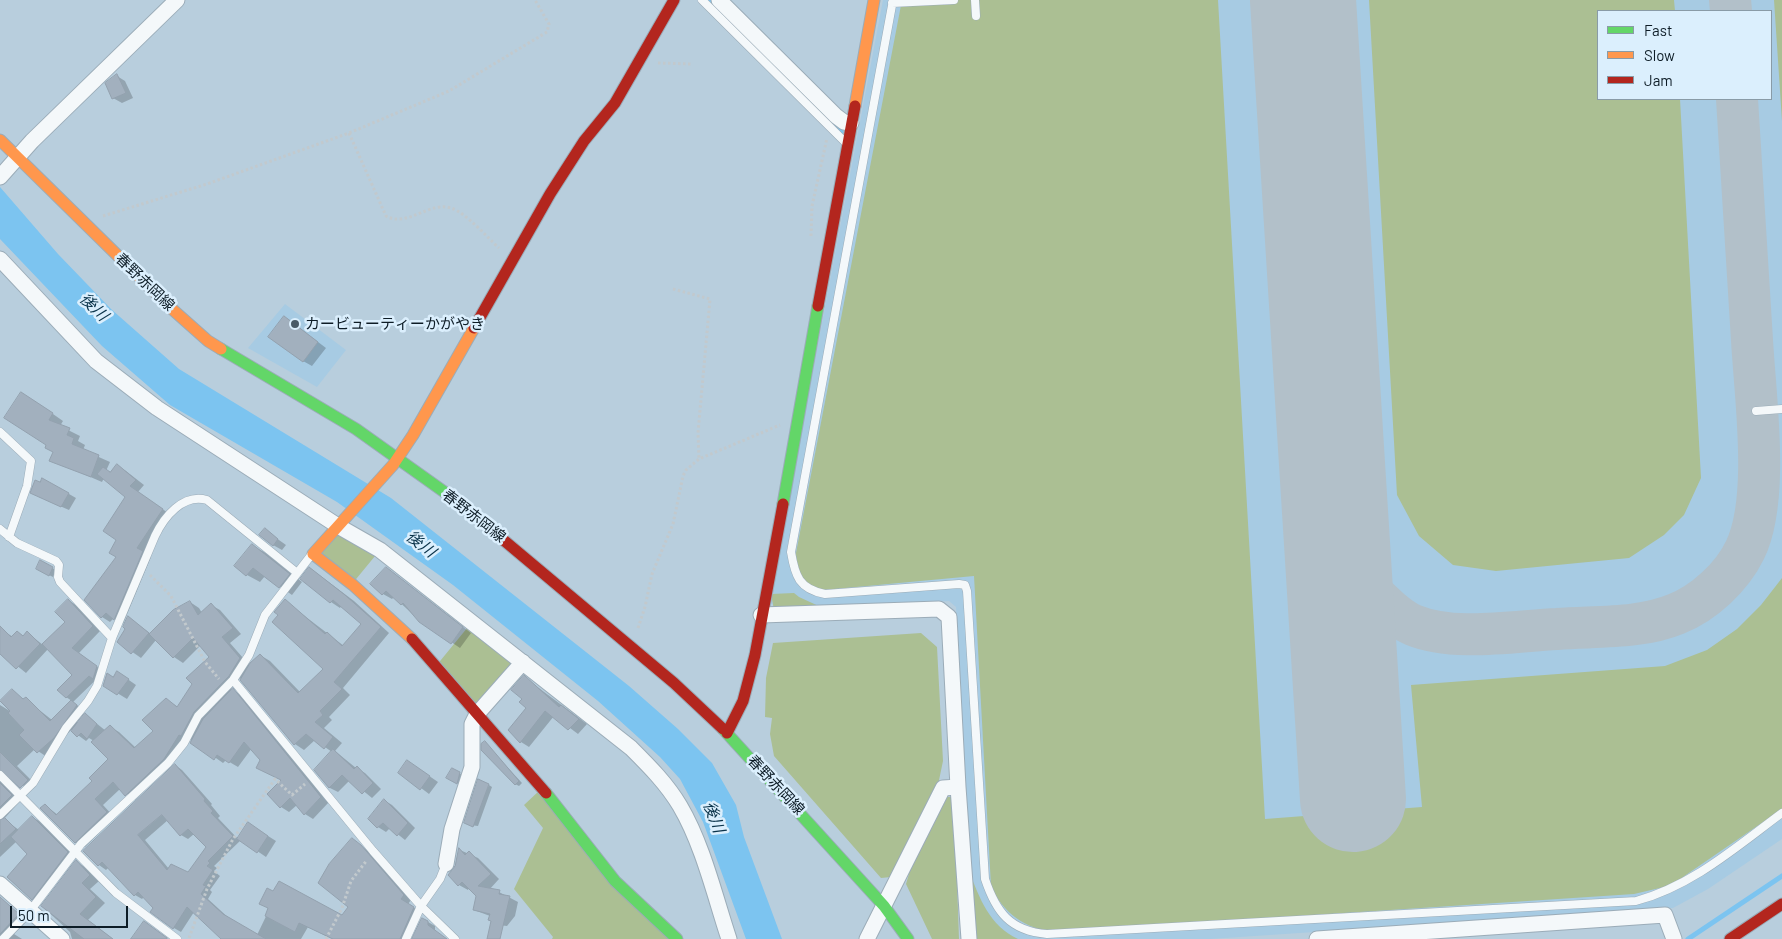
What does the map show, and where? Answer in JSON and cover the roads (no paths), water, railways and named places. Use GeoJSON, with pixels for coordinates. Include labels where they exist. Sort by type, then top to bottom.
{"type":"FeatureCollection","features":[{"type":"Feature","properties":{"kind":"street"},"geometry":{"type":"LineString","coordinates":[[674,0],[615,103],[584,141],[550,194],[413,435],[382,478],[313,554],[353,585],[417,643],[541,787],[615,881],[677,939]]}},
{"type":"Feature","properties":{"kind":"street"},"geometry":{"type":"LineString","coordinates":[[719,0],[836,116],[844,122],[851,123]]}},
{"type":"Feature","properties":{"kind":"street"},"geometry":{"type":"LineString","coordinates":[[727,734],[743,701],[755,655],[794,430],[874,0]]}},
{"type":"Feature","properties":{"kind":"street"},"geometry":{"type":"LineString","coordinates":[[2,175],[175,1]]}},
{"type":"Feature","properties":{"kind":"street","name":"春野赤岡線"},"geometry":{"type":"LineString","coordinates":[[0,140],[172,309],[208,341],[356,429],[398,457],[474,514],[631,645],[727,734],[884,906],[908,939]]}},
{"type":"Feature","properties":{"kind":"street"},"geometry":{"type":"LineString","coordinates":[[0,259],[96,361],[157,408],[338,526],[380,550],[631,748],[661,779],[680,807],[696,842],[729,939]]}},
{"type":"Feature","properties":{"kind":"street"},"geometry":{"type":"LineString","coordinates":[[761,616],[939,609],[949,618],[958,787],[969,939]]}},
{"type":"Feature","properties":{"kind":"street"},"geometry":{"type":"LineString","coordinates":[[446,864],[452,829],[472,767],[472,724],[477,714],[524,662]]}},
{"type":"Feature","properties":{"kind":"street"},"geometry":{"type":"LineString","coordinates":[[868,939],[943,788],[958,787]]}},
{"type":"Feature","properties":{"kind":"street"},"geometry":{"type":"LineString","coordinates":[[0,884],[62,939]]}},
{"type":"Feature","properties":{"kind":"street"},"geometry":{"type":"LineString","coordinates":[[1730,939],[1782,904]]}},
{"type":"Feature","properties":{"kind":"street"},"geometry":{"type":"LineString","coordinates":[[1318,939],[1665,914],[1674,938]]}},
{"type":"Feature","properties":{"kind":"lane"},"geometry":{"type":"LineString","coordinates":[[702,0],[846,144]]}},
{"type":"Feature","properties":{"kind":"lane"},"geometry":{"type":"LineString","coordinates":[[954,0],[892,2],[791,552],[794,571],[800,582],[811,592],[825,594],[965,585],[967,592],[985,879],[1000,913],[1027,931],[1047,934],[1636,901],[1667,891],[1698,875],[1782,813]]}},
{"type":"Feature","properties":{"kind":"lane"},"geometry":{"type":"LineString","coordinates":[[974,0],[976,16]]}},
{"type":"Feature","properties":{"kind":"lane"},"geometry":{"type":"LineString","coordinates":[[1756,410],[1782,409]]}},
{"type":"Feature","properties":{"kind":"lane"},"geometry":{"type":"LineString","coordinates":[[0,432],[31,462],[27,486],[9,538]]}},
{"type":"Feature","properties":{"kind":"lane"},"geometry":{"type":"LineString","coordinates":[[0,815],[33,783],[66,728],[88,701],[97,686],[112,638],[162,522],[178,506],[199,497],[207,500],[296,572]]}},
{"type":"Feature","properties":{"kind":"lane"},"geometry":{"type":"LineString","coordinates":[[0,529],[9,538],[56,561],[59,565],[58,577],[60,582],[112,638]]}},
{"type":"Feature","properties":{"kind":"lane"},"geometry":{"type":"LineString","coordinates":[[3,939],[30,911],[76,854],[81,844],[168,763],[184,743],[198,716],[234,680],[249,655],[265,615],[296,572],[313,554]]}},
{"type":"Feature","properties":{"kind":"lane"},"geometry":{"type":"LineString","coordinates":[[234,680],[373,851],[421,906],[455,939]]}},
{"type":"Feature","properties":{"kind":"lane"},"geometry":{"type":"LineString","coordinates":[[0,775],[116,893],[176,939]]}},
{"type":"Feature","properties":{"kind":"lane"},"geometry":{"type":"LineString","coordinates":[[406,939],[421,906],[440,879],[446,864]]}},
{"type":"Feature","properties":{"kind":"water","name":"後川"},"geometry":{"type":"Polygon","coordinates":[[[0,187],[58,254],[111,309],[179,369],[391,498],[629,686],[678,729],[712,763],[736,805],[744,837],[782,939],[746,939],[703,822],[680,779],[660,757],[598,701],[453,585],[337,502],[170,405],[102,346],[0,239],[0,187]]]}},
{"type":"Feature","properties":{"kind":"waterway"},"geometry":{"type":"LineString","coordinates":[[708,0],[760,51]]}},
{"type":"Feature","properties":{"kind":"waterway"},"geometry":{"type":"LineString","coordinates":[[811,101],[830,120]]}},
{"type":"Feature","properties":{"kind":"waterway"},"geometry":{"type":"LineString","coordinates":[[835,125],[841,132]]}},
{"type":"Feature","properties":{"kind":"waterway"},"geometry":{"type":"LineString","coordinates":[[1688,939],[1782,876]]}},
{"type":"Feature","properties":{"kind":"place","name":"カービューティーかがやき"},"geometry":{"type":"Point","coordinates":[295,324]}}]}
